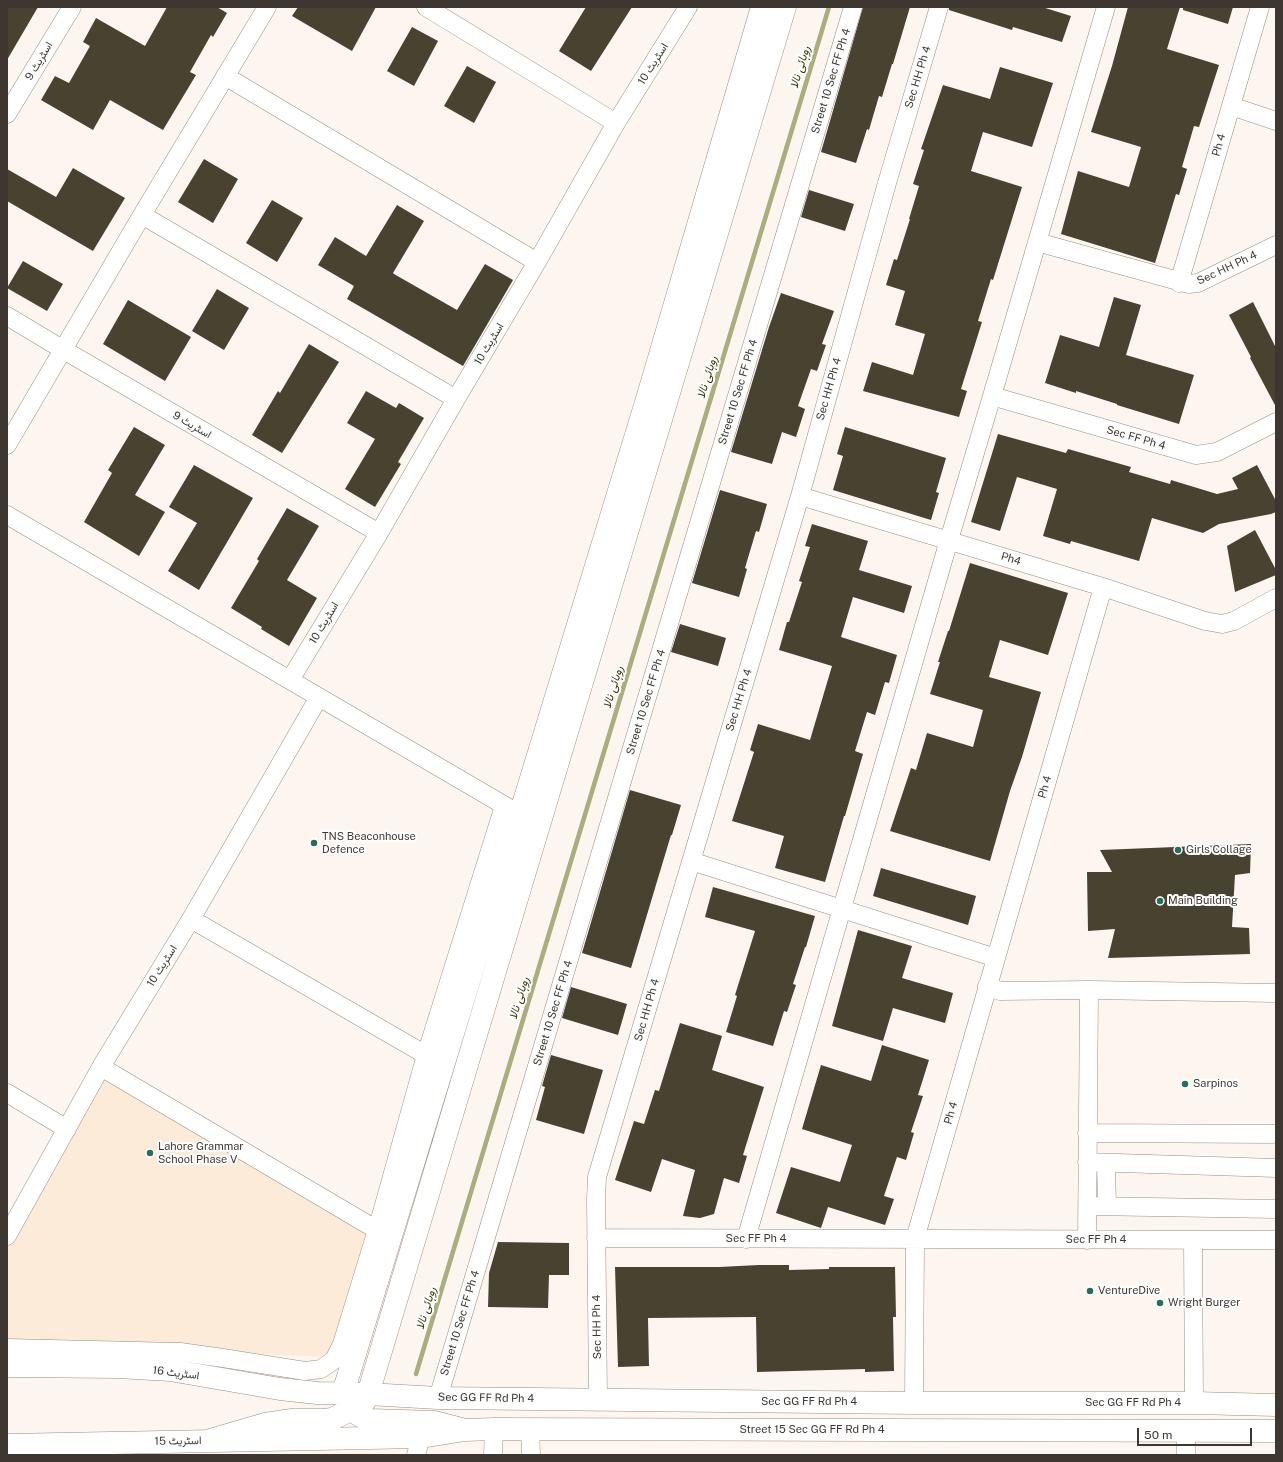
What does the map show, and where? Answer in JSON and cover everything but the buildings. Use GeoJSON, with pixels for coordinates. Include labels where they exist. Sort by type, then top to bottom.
{"type":"FeatureCollection","features":[{"type":"Feature","properties":{"kind":"main road"},"geometry":{"type":"LineString","coordinates":[[368,1394],[785,7]]}},
{"type":"Feature","properties":{"kind":"main road"},"geometry":{"type":"LineString","coordinates":[[210,1440],[265,1424],[292,1420],[324,1420],[348,1402],[449,1014],[512,810],[647,399],[758,8]]}},
{"type":"Feature","properties":{"kind":"main road","name":"اسٹریٹ 16"},"geometry":{"type":"LineString","coordinates":[[7,1366],[118,1367],[170,1370],[280,1389],[317,1393],[348,1402]]}},
{"type":"Feature","properties":{"kind":"main road","name":"Sec GG FF Rd Ph 4"},"geometry":{"type":"LineString","coordinates":[[348,1402],[368,1394],[438,1398],[598,1400],[914,1403],[1194,1403],[1276,1405]]}},
{"type":"Feature","properties":{"kind":"main road"},"geometry":{"type":"LineString","coordinates":[[348,1402],[363,1418],[371,1420],[434,1422],[465,1430]]}},
{"type":"Feature","properties":{"kind":"main road","name":"Street 15 Sec GG FF Rd Ph 4"},"geometry":{"type":"LineString","coordinates":[[349,1438],[418,1446],[465,1430],[530,1428],[1276,1431]]}},
{"type":"Feature","properties":{"kind":"main road","name":"اسٹریٹ 15"},"geometry":{"type":"LineString","coordinates":[[7,1445],[349,1438]]}},
{"type":"Feature","properties":{"kind":"street","name":"اسٹریٹ 9"},"geometry":{"type":"LineString","coordinates":[[7,114],[72,7]]}},
{"type":"Feature","properties":{"kind":"street"},"geometry":{"type":"LineString","coordinates":[[7,444],[62,349],[267,7]]}},
{"type":"Feature","properties":{"kind":"street"},"geometry":{"type":"LineString","coordinates":[[426,7],[616,123]]}},
{"type":"Feature","properties":{"kind":"street","name":"اسٹریٹ 10"},"geometry":{"type":"LineString","coordinates":[[290,680],[379,532],[537,262],[616,123],[688,7]]}},
{"type":"Feature","properties":{"kind":"street","name":"Street 10 Sec FF Ph 4"},"geometry":{"type":"LineString","coordinates":[[438,1398],[853,7]]}},
{"type":"Feature","properties":{"kind":"street","name":"Sec HH Ph 4"},"geometry":{"type":"LineString","coordinates":[[598,1400],[596,1200],[598,1177],[800,496],[884,191],[939,7]]}},
{"type":"Feature","properties":{"kind":"street"},"geometry":{"type":"LineString","coordinates":[[746,1239],[949,540],[1106,7]]}},
{"type":"Feature","properties":{"kind":"street","name":"Ph 4"},"geometry":{"type":"LineString","coordinates":[[1179,283],[1260,7]]}},
{"type":"Feature","properties":{"kind":"street"},"geometry":{"type":"LineString","coordinates":[[225,76],[537,262]]}},
{"type":"Feature","properties":{"kind":"street"},"geometry":{"type":"LineString","coordinates":[[1230,106],[1276,121]]}},
{"type":"Feature","properties":{"kind":"street"},"geometry":{"type":"LineString","coordinates":[[142,215],[456,399]]}},
{"type":"Feature","properties":{"kind":"street","name":"Sec HH Ph 4"},"geometry":{"type":"LineString","coordinates":[[1037,242],[1179,283],[1189,284],[1198,284],[1276,245]]}},
{"type":"Feature","properties":{"kind":"street","name":"اسٹریٹ 9"},"geometry":{"type":"LineString","coordinates":[[7,316],[379,532]]}},
{"type":"Feature","properties":{"kind":"street","name":"Sec FF Ph 4"},"geometry":{"type":"LineString","coordinates":[[992,396],[1196,455],[1217,452],[1276,422]]}},
{"type":"Feature","properties":{"kind":"street","name":"Ph4"},"geometry":{"type":"LineString","coordinates":[[800,496],[1103,587],[1205,621],[1222,624],[1234,621],[1276,598]]}},
{"type":"Feature","properties":{"kind":"street"},"geometry":{"type":"LineString","coordinates":[[7,514],[512,810]]}},
{"type":"Feature","properties":{"kind":"street","name":"Ph 4"},"geometry":{"type":"LineString","coordinates":[[916,1239],[987,986],[1103,587]]}},
{"type":"Feature","properties":{"kind":"street","name":"اسٹریٹ 10"},"geometry":{"type":"LineString","coordinates":[[7,1236],[101,1067],[191,919],[319,697]]}},
{"type":"Feature","properties":{"kind":"street"},"geometry":{"type":"LineString","coordinates":[[691,861],[996,958]]}},
{"type":"Feature","properties":{"kind":"street"},"geometry":{"type":"LineString","coordinates":[[191,919],[426,1055]]}},
{"type":"Feature","properties":{"kind":"street"},"geometry":{"type":"LineString","coordinates":[[987,986],[1000,991],[1088,990],[1276,993]]}},
{"type":"Feature","properties":{"kind":"street"},"geometry":{"type":"LineString","coordinates":[[1087,1240],[1088,990]]}},
{"type":"Feature","properties":{"kind":"street"},"geometry":{"type":"LineString","coordinates":[[7,1348],[180,1352],[305,1371],[321,1369],[334,1360],[342,1344],[377,1230],[426,1055],[449,1014]]}},
{"type":"Feature","properties":{"kind":"street"},"geometry":{"type":"LineString","coordinates":[[101,1067],[377,1230]]}},
{"type":"Feature","properties":{"kind":"street"},"geometry":{"type":"LineString","coordinates":[[7,1093],[67,1129]]}},
{"type":"Feature","properties":{"kind":"street"},"geometry":{"type":"LineString","coordinates":[[1087,1133],[1276,1134]]}},
{"type":"Feature","properties":{"kind":"street"},"geometry":{"type":"LineString","coordinates":[[1087,1162],[1276,1168]]}},
{"type":"Feature","properties":{"kind":"street"},"geometry":{"type":"LineString","coordinates":[[1106,1163],[1107,1206]]}},
{"type":"Feature","properties":{"kind":"street"},"geometry":{"type":"LineString","coordinates":[[1088,1206],[1276,1209]]}},
{"type":"Feature","properties":{"kind":"street","name":"Sec FF Ph 4"},"geometry":{"type":"LineString","coordinates":[[596,1238],[1276,1240]]}},
{"type":"Feature","properties":{"kind":"street"},"geometry":{"type":"LineString","coordinates":[[914,1403],[916,1239]]}},
{"type":"Feature","properties":{"kind":"street"},"geometry":{"type":"LineString","coordinates":[[1193,1240],[1194,1403]]}},
{"type":"Feature","properties":{"kind":"street"},"geometry":{"type":"LineString","coordinates":[[530,1428],[531,1455]]}},
{"type":"Feature","properties":{"kind":"street"},"geometry":{"type":"LineString","coordinates":[[493,1455],[494,1429]]}},
{"type":"Feature","properties":{"kind":"street"},"geometry":{"type":"LineString","coordinates":[[1186,1431],[1186,1455]]}},
{"type":"Feature","properties":{"kind":"shaded area","name":"Lahore Grammar School Phase V"},"geometry":{"type":"Polygon","coordinates":[[[106,1074],[373,1233],[328,1357],[7,1344],[7,1248],[106,1074]]]}},
{"type":"Feature","properties":{"kind":"waterway","name":"روہائی نالا"},"geometry":{"type":"LineString","coordinates":[[416,1374],[829,7]]}},
{"type":"Feature","properties":{"kind":"place","name":"TNS Beaconhouse Defence"},"geometry":{"type":"Point","coordinates":[314,843]}},
{"type":"Feature","properties":{"kind":"place","name":"Girls Collage"},"geometry":{"type":"Point","coordinates":[1178,850]}},
{"type":"Feature","properties":{"kind":"place","name":"Main Building"},"geometry":{"type":"Point","coordinates":[1160,901]}},
{"type":"Feature","properties":{"kind":"place","name":"Sarpinos"},"geometry":{"type":"Point","coordinates":[1185,1084]}},
{"type":"Feature","properties":{"kind":"place","name":"Lahore Grammar School Phase V"},"geometry":{"type":"Point","coordinates":[150,1153]}},
{"type":"Feature","properties":{"kind":"place","name":"VentureDive"},"geometry":{"type":"Point","coordinates":[1090,1291]}},
{"type":"Feature","properties":{"kind":"place","name":"Wright Burger"},"geometry":{"type":"Point","coordinates":[1160,1303]}}]}
